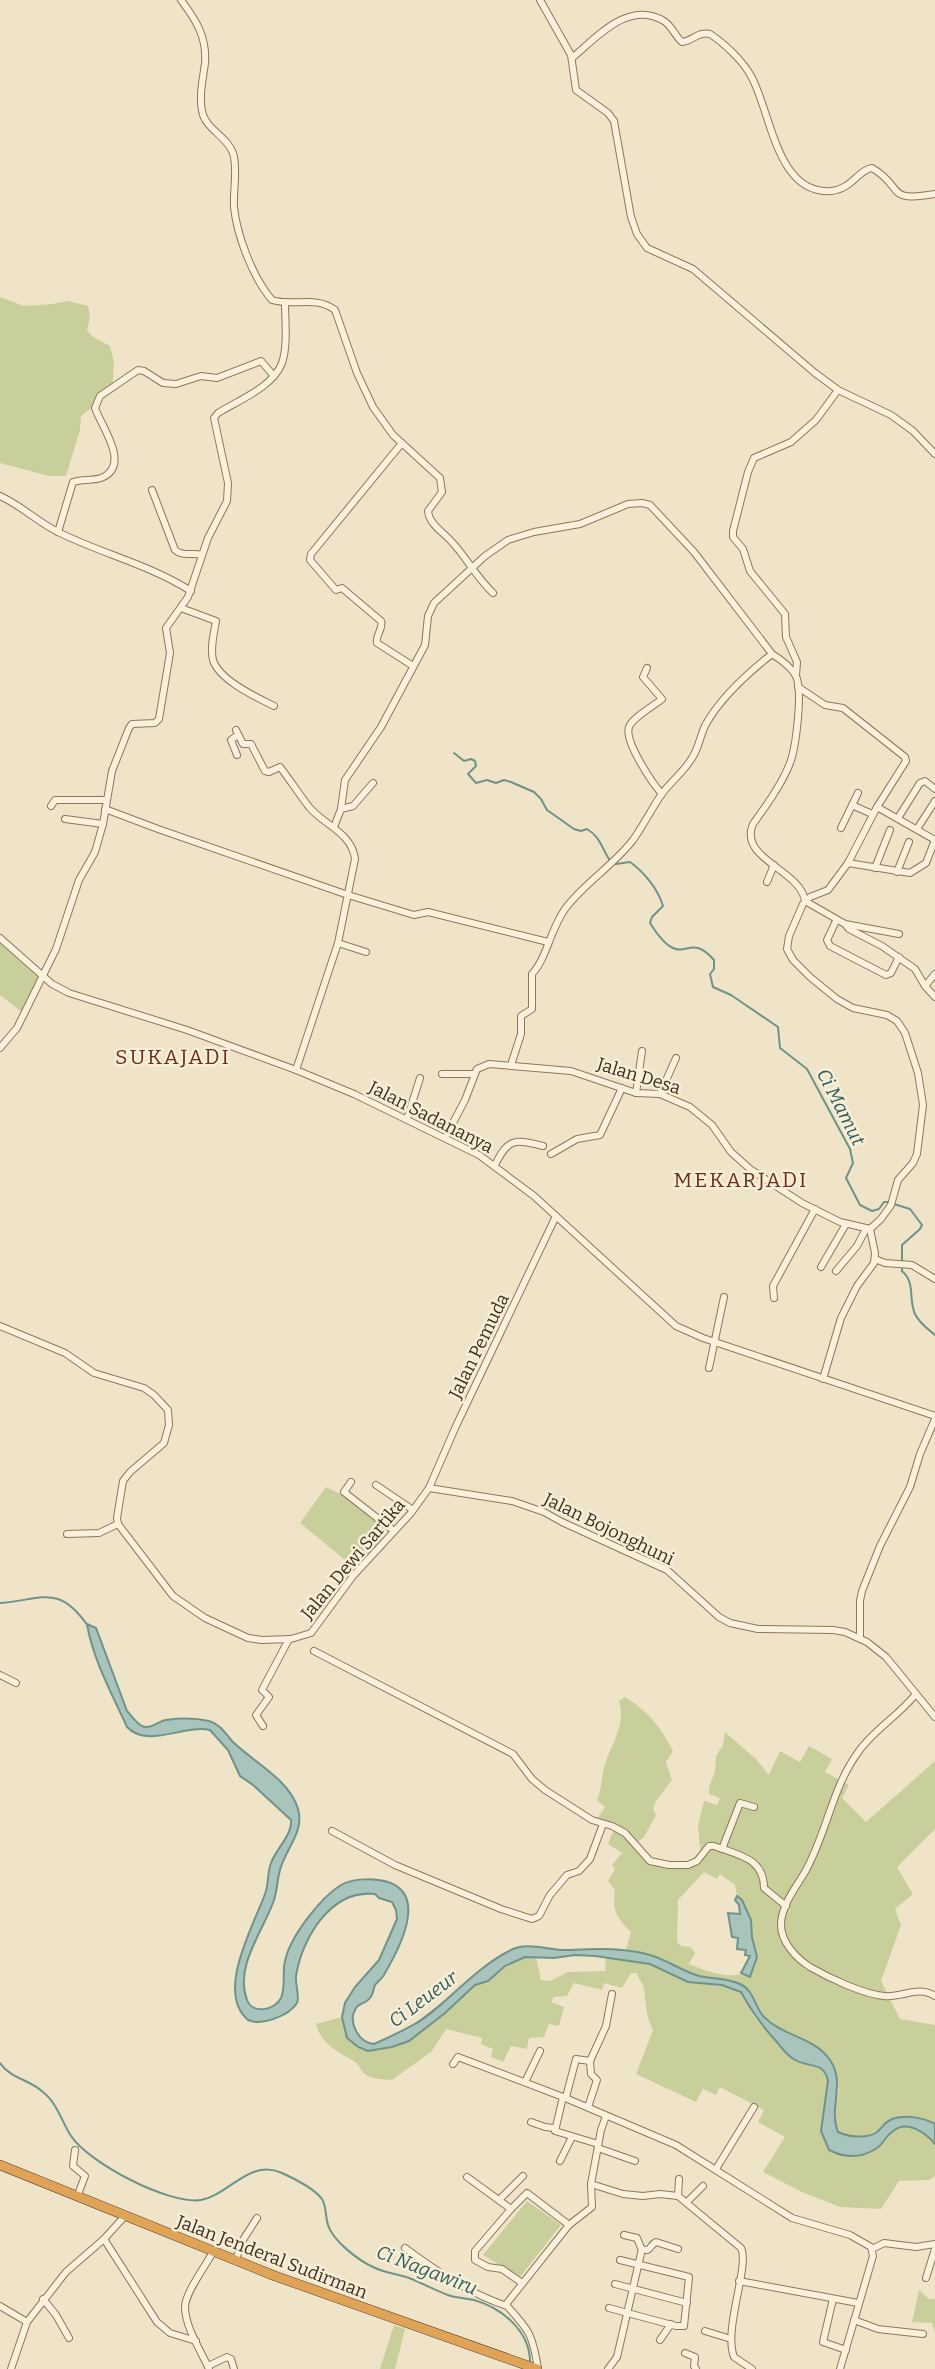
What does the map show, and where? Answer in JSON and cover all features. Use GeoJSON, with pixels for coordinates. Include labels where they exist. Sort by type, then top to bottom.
{"type":"FeatureCollection","features":[{"type":"Feature","properties":{"kind":"highway","name":"Jalan Jenderal Sudirman"},"geometry":{"type":"LineString","coordinates":[[0,2165],[213,2252],[536,2369]]}},
{"type":"Feature","properties":{"kind":"street"},"geometry":{"type":"LineString","coordinates":[[181,0],[197,21],[202,33],[205,60],[200,83],[201,109],[206,122],[230,148],[233,155],[235,211],[247,257],[269,297],[275,301],[312,300],[335,310],[357,373],[373,407],[402,443],[441,481],[442,492],[428,511],[429,517],[464,555],[471,569],[493,593]]}},
{"type":"Feature","properties":{"kind":"street"},"geometry":{"type":"LineString","coordinates":[[540,0],[572,58],[576,90],[608,113],[614,121],[631,217],[641,241],[647,248],[693,269],[838,390],[891,415],[913,431],[935,454]]}},
{"type":"Feature","properties":{"kind":"street"},"geometry":{"type":"LineString","coordinates":[[572,58],[614,23],[634,11],[646,12],[663,20],[682,42],[699,33],[710,34],[751,75],[765,117],[796,180],[817,190],[832,191],[851,184],[865,170],[872,168],[897,193],[905,197],[935,194]]}},
{"type":"Feature","properties":{"kind":"street"},"geometry":{"type":"LineString","coordinates":[[0,1048],[17,1028],[44,976],[65,925],[79,880],[95,852],[112,771],[130,726],[155,723],[159,719],[170,653],[166,628],[191,591],[208,538],[228,500],[215,416],[274,376],[283,360],[285,302]]}},
{"type":"Feature","properties":{"kind":"street"},"geometry":{"type":"LineString","coordinates":[[58,532],[73,482],[100,478],[109,472],[113,464],[112,444],[95,408],[100,396],[138,370],[163,383],[176,384],[201,376],[217,378],[261,360],[274,376]]}},
{"type":"Feature","properties":{"kind":"street"},"geometry":{"type":"LineString","coordinates":[[836,1271],[868,1229],[881,1219],[891,1203],[898,1180],[913,1163],[919,1148],[923,1105],[918,1073],[905,1033],[897,1021],[853,1008],[837,999],[810,978],[788,953],[789,936],[805,901],[804,894],[799,886],[753,845],[750,831],[790,763],[797,727],[797,662],[786,637],[785,614],[750,570],[745,552],[733,537],[733,531],[754,458],[791,442],[816,420],[838,390]]}},
{"type":"Feature","properties":{"kind":"street"},"geometry":{"type":"LineString","coordinates":[[402,443],[312,554],[310,560],[336,590],[342,588],[382,623],[376,638],[377,643],[413,666]]}},
{"type":"Feature","properties":{"kind":"street"},"geometry":{"type":"LineString","coordinates":[[152,490],[175,550],[182,554],[202,555]]}},
{"type":"Feature","properties":{"kind":"street"},"geometry":{"type":"LineString","coordinates":[[0,496],[58,532],[159,573],[191,591]]}},
{"type":"Feature","properties":{"kind":"street"},"geometry":{"type":"LineString","coordinates":[[334,827],[341,809],[345,780],[381,727],[425,645],[431,606],[485,556],[508,540],[534,532],[580,524],[628,504],[650,505],[694,551],[772,654],[796,676]]}},
{"type":"Feature","properties":{"kind":"street"},"geometry":{"type":"LineString","coordinates":[[181,608],[214,620],[215,664],[225,677],[274,706]]}},
{"type":"Feature","properties":{"kind":"street"},"geometry":{"type":"LineString","coordinates":[[511,1065],[521,1034],[521,1016],[531,1010],[532,974],[540,967],[548,942],[566,908],[635,837],[662,794],[694,755],[701,735],[715,711],[727,696],[772,654]]}},
{"type":"Feature","properties":{"kind":"street"},"geometry":{"type":"LineString","coordinates":[[647,668],[643,677],[662,699],[631,723],[629,734],[648,778],[662,794]]}},
{"type":"Feature","properties":{"kind":"street"},"geometry":{"type":"LineString","coordinates":[[798,687],[825,705],[842,708],[905,757],[906,765],[872,814],[848,863],[828,890],[805,901]]}},
{"type":"Feature","properties":{"kind":"street"},"geometry":{"type":"LineString","coordinates":[[237,755],[231,740],[237,733],[243,744],[251,744],[265,771],[280,767],[311,809],[334,827],[354,851],[355,859],[338,943],[296,1070]]}},
{"type":"Feature","properties":{"kind":"street"},"geometry":{"type":"LineString","coordinates":[[898,818],[920,783],[925,781],[935,789]]}},
{"type":"Feature","properties":{"kind":"street"},"geometry":{"type":"LineString","coordinates":[[341,809],[353,806],[373,783]]}},
{"type":"Feature","properties":{"kind":"street"},"geometry":{"type":"LineString","coordinates":[[841,828],[858,793]]}},
{"type":"Feature","properties":{"kind":"street"},"geometry":{"type":"LineString","coordinates":[[51,806],[55,800],[106,800]]}},
{"type":"Feature","properties":{"kind":"street"},"geometry":{"type":"LineString","coordinates":[[917,829],[935,801]]}},
{"type":"Feature","properties":{"kind":"street"},"geometry":{"type":"LineString","coordinates":[[852,806],[872,814]]}},
{"type":"Feature","properties":{"kind":"street"},"geometry":{"type":"LineString","coordinates":[[848,863],[910,873],[925,864],[935,840],[877,807]]}},
{"type":"Feature","properties":{"kind":"street"},"geometry":{"type":"LineString","coordinates":[[105,808],[348,895],[414,915],[428,912],[548,942]]}},
{"type":"Feature","properties":{"kind":"street"},"geometry":{"type":"LineString","coordinates":[[65,819],[103,824]]}},
{"type":"Feature","properties":{"kind":"street"},"geometry":{"type":"LineString","coordinates":[[875,868],[890,830]]}},
{"type":"Feature","properties":{"kind":"street"},"geometry":{"type":"LineString","coordinates":[[897,872],[909,842]]}},
{"type":"Feature","properties":{"kind":"street"},"geometry":{"type":"LineString","coordinates":[[767,882],[774,865]]}},
{"type":"Feature","properties":{"kind":"street"},"geometry":{"type":"LineString","coordinates":[[805,901],[845,924],[899,934]]}},
{"type":"Feature","properties":{"kind":"street"},"geometry":{"type":"LineString","coordinates":[[836,920],[827,940],[830,946],[886,975],[891,973],[899,957]]}},
{"type":"Feature","properties":{"kind":"street"},"geometry":{"type":"LineString","coordinates":[[845,924],[915,969],[935,997]]}},
{"type":"Feature","properties":{"kind":"street"},"geometry":{"type":"LineString","coordinates":[[882,946],[887,932]]}},
{"type":"Feature","properties":{"kind":"street","name":"Jalan Sadananya"},"geometry":{"type":"LineString","coordinates":[[0,938],[44,976],[69,993],[176,1026],[296,1070],[407,1119],[495,1166],[556,1216],[669,1322],[692,1334],[935,1417]]}},
{"type":"Feature","properties":{"kind":"street"},"geometry":{"type":"LineString","coordinates":[[338,943],[366,952]]}},
{"type":"Feature","properties":{"kind":"street"},"geometry":{"type":"LineString","coordinates":[[925,986],[935,974]]}},
{"type":"Feature","properties":{"kind":"street"},"geometry":{"type":"LineString","coordinates":[[636,1093],[642,1051]]}},
{"type":"Feature","properties":{"kind":"street"},"geometry":{"type":"LineString","coordinates":[[660,1094],[676,1058]]}},
{"type":"Feature","properties":{"kind":"street","name":"Jalan Desa"},"geometry":{"type":"LineString","coordinates":[[442,1074],[474,1074],[484,1064],[511,1065],[571,1071],[636,1093],[660,1094],[690,1107],[712,1125],[731,1152],[750,1169],[802,1203],[846,1224],[868,1229]]}},
{"type":"Feature","properties":{"kind":"street"},"geometry":{"type":"LineString","coordinates":[[445,1138],[466,1101],[474,1074]]}},
{"type":"Feature","properties":{"kind":"street"},"geometry":{"type":"LineString","coordinates":[[407,1119],[420,1078]]}},
{"type":"Feature","properties":{"kind":"street"},"geometry":{"type":"LineString","coordinates":[[551,1154],[570,1142],[600,1135],[622,1088]]}},
{"type":"Feature","properties":{"kind":"street"},"geometry":{"type":"LineString","coordinates":[[495,1166],[511,1142],[543,1146]]}},
{"type":"Feature","properties":{"kind":"street"},"geometry":{"type":"LineString","coordinates":[[774,1298],[773,1286],[815,1209]]}},
{"type":"Feature","properties":{"kind":"street","name":"Jalan Pemuda"},"geometry":{"type":"LineString","coordinates":[[429,1488],[556,1216]]}},
{"type":"Feature","properties":{"kind":"street"},"geometry":{"type":"LineString","coordinates":[[821,1267],[846,1224]]}},
{"type":"Feature","properties":{"kind":"street"},"geometry":{"type":"LineString","coordinates":[[823,1379],[841,1318],[875,1259],[868,1229]]}},
{"type":"Feature","properties":{"kind":"street"},"geometry":{"type":"LineString","coordinates":[[875,1259],[917,1268],[935,1279]]}},
{"type":"Feature","properties":{"kind":"street"},"geometry":{"type":"LineString","coordinates":[[709,1368],[724,1297]]}},
{"type":"Feature","properties":{"kind":"street"},"geometry":{"type":"LineString","coordinates":[[0,1326],[65,1353],[94,1373],[144,1388],[155,1395],[168,1410],[169,1425],[164,1443],[123,1481],[118,1524],[99,1532],[67,1534]]}},
{"type":"Feature","properties":{"kind":"street"},"geometry":{"type":"LineString","coordinates":[[860,1638],[862,1591],[880,1546],[910,1487],[935,1417]]}},
{"type":"Feature","properties":{"kind":"street"},"geometry":{"type":"LineString","coordinates":[[351,1482],[344,1492],[394,1531]]}},
{"type":"Feature","properties":{"kind":"street"},"geometry":{"type":"LineString","coordinates":[[376,1485],[413,1510]]}},
{"type":"Feature","properties":{"kind":"street","name":"Jalan Dewi Sartika"},"geometry":{"type":"LineString","coordinates":[[118,1524],[158,1578],[184,1606],[248,1638],[289,1639],[313,1630],[354,1576],[429,1488]]}},
{"type":"Feature","properties":{"kind":"street","name":"Jalan Bojonghuni"},"geometry":{"type":"LineString","coordinates":[[429,1488],[512,1501],[547,1513],[667,1570],[719,1617],[730,1623],[758,1629],[834,1630],[860,1638],[886,1657],[935,1717]]}},
{"type":"Feature","properties":{"kind":"street"},"geometry":{"type":"LineString","coordinates":[[263,1726],[256,1716],[269,1697],[262,1690],[289,1639]]}},
{"type":"Feature","properties":{"kind":"street"},"geometry":{"type":"LineString","coordinates":[[314,1651],[513,1754],[545,1790],[592,1820],[625,1833],[645,1858],[657,1863],[688,1865],[697,1861],[711,1845],[758,1865],[763,1875],[764,1888],[786,1906]]}},
{"type":"Feature","properties":{"kind":"street"},"geometry":{"type":"LineString","coordinates":[[0,1675],[16,1682]]}},
{"type":"Feature","properties":{"kind":"street"},"geometry":{"type":"LineString","coordinates":[[915,1695],[861,1747],[847,1768],[818,1847],[786,1906],[781,1922],[784,1938],[796,1956],[813,1969],[878,1995],[896,1996],[922,1990],[935,1996]]}},
{"type":"Feature","properties":{"kind":"street"},"geometry":{"type":"LineString","coordinates":[[722,1849],[740,1803],[754,1807]]}},
{"type":"Feature","properties":{"kind":"street"},"geometry":{"type":"LineString","coordinates":[[332,1830],[395,1865],[532,1919],[540,1916],[550,1895],[567,1875],[579,1871],[590,1859],[603,1824]]}},
{"type":"Feature","properties":{"kind":"street"},"geometry":{"type":"LineString","coordinates":[[588,2107],[597,2080],[590,2074],[590,2061],[606,2026],[612,1994]]}},
{"type":"Feature","properties":{"kind":"street"},"geometry":{"type":"LineString","coordinates":[[525,2082],[540,2051]]}},
{"type":"Feature","properties":{"kind":"street"},"geometry":{"type":"LineString","coordinates":[[453,2064],[458,2057],[564,2097],[664,2140],[716,2169],[792,2218],[850,2235],[873,2249]]}},
{"type":"Feature","properties":{"kind":"street"},"geometry":{"type":"LineString","coordinates":[[554,2128],[576,2058],[590,2061]]}},
{"type":"Feature","properties":{"kind":"street"},"geometry":{"type":"LineString","coordinates":[[716,2169],[754,2107]]}},
{"type":"Feature","properties":{"kind":"street"},"geometry":{"type":"LineString","coordinates":[[507,2306],[569,2225],[593,2207],[591,2184],[606,2116]]}},
{"type":"Feature","properties":{"kind":"street"},"geometry":{"type":"LineString","coordinates":[[531,2122],[554,2128],[555,2131],[635,2161]]}},
{"type":"Feature","properties":{"kind":"street"},"geometry":{"type":"LineString","coordinates":[[560,2161],[572,2137]]}},
{"type":"Feature","properties":{"kind":"street"},"geometry":{"type":"LineString","coordinates":[[75,2150],[73,2166],[85,2176],[77,2197]]}},
{"type":"Feature","properties":{"kind":"street"},"geometry":{"type":"LineString","coordinates":[[499,2200],[523,2176]]}},
{"type":"Feature","properties":{"kind":"street"},"geometry":{"type":"LineString","coordinates":[[467,2177],[510,2209]]}},
{"type":"Feature","properties":{"kind":"street"},"geometry":{"type":"LineString","coordinates":[[678,2196],[679,2179]]}},
{"type":"Feature","properties":{"kind":"street"},"geometry":{"type":"LineString","coordinates":[[591,2184],[630,2195],[678,2196],[741,2248],[744,2256],[731,2339],[734,2357],[752,2369]]}},
{"type":"Feature","properties":{"kind":"street"},"geometry":{"type":"LineString","coordinates":[[687,2202],[703,2186]]}},
{"type":"Feature","properties":{"kind":"street"},"geometry":{"type":"LineString","coordinates":[[522,2283],[502,2269],[488,2267],[475,2260],[475,2251],[524,2194],[528,2193],[569,2225]]}},
{"type":"Feature","properties":{"kind":"street"},"geometry":{"type":"LineString","coordinates":[[11,2369],[27,2322],[43,2299],[66,2272],[104,2239],[124,2217]]}},
{"type":"Feature","properties":{"kind":"street"},"geometry":{"type":"LineString","coordinates":[[236,2260],[241,2243],[257,2218]]}},
{"type":"Feature","properties":{"kind":"street"},"geometry":{"type":"LineString","coordinates":[[608,2369],[615,2361],[642,2249],[637,2238],[624,2235]]}},
{"type":"Feature","properties":{"kind":"street"},"geometry":{"type":"LineString","coordinates":[[104,2239],[157,2322],[170,2333],[196,2341]]}},
{"type":"Feature","properties":{"kind":"street"},"geometry":{"type":"LineString","coordinates":[[642,2249],[649,2250],[656,2242],[678,2249]]}},
{"type":"Feature","properties":{"kind":"street"},"geometry":{"type":"LineString","coordinates":[[873,2249],[884,2242],[916,2247],[935,2246],[926,2277]]}},
{"type":"Feature","properties":{"kind":"street"},"geometry":{"type":"LineString","coordinates":[[405,2248],[460,2284],[507,2306],[531,2335],[536,2369]]}},
{"type":"Feature","properties":{"kind":"street"},"geometry":{"type":"LineString","coordinates":[[840,2369],[873,2249]]}},
{"type":"Feature","properties":{"kind":"street"},"geometry":{"type":"LineString","coordinates":[[213,2252],[189,2295],[185,2308],[208,2367],[227,2357],[231,2359],[234,2369]]}},
{"type":"Feature","properties":{"kind":"street"},"geometry":{"type":"LineString","coordinates":[[608,2308],[684,2326],[689,2277],[620,2260]]}},
{"type":"Feature","properties":{"kind":"street"},"geometry":{"type":"LineString","coordinates":[[739,2281],[858,2303]]}},
{"type":"Feature","properties":{"kind":"street"},"geometry":{"type":"LineString","coordinates":[[615,2284],[687,2303]]}},
{"type":"Feature","properties":{"kind":"street"},"geometry":{"type":"LineString","coordinates":[[43,2299],[56,2315],[69,2339]]}},
{"type":"Feature","properties":{"kind":"street"},"geometry":{"type":"LineString","coordinates":[[833,2299],[823,2342],[846,2350]]}},
{"type":"Feature","properties":{"kind":"street"},"geometry":{"type":"LineString","coordinates":[[0,2306],[27,2322]]}},
{"type":"Feature","properties":{"kind":"street"},"geometry":{"type":"LineString","coordinates":[[854,2320],[878,2329],[923,2334]]}},
{"type":"Feature","properties":{"kind":"street"},"geometry":{"type":"LineString","coordinates":[[660,2340],[671,2324]]}},
{"type":"Feature","properties":{"kind":"street"},"geometry":{"type":"LineString","coordinates":[[705,2331],[731,2339]]}},
{"type":"Feature","properties":{"kind":"street"},"geometry":{"type":"LineString","coordinates":[[685,2353],[695,2357],[696,2369]]}},
{"type":"Feature","properties":{"kind":"green space"},"geometry":{"type":"Polygon","coordinates":[[[0,297],[24,306],[68,301],[88,306],[90,317],[87,330],[93,337],[110,346],[114,363],[112,392],[81,416],[80,430],[66,476],[49,476],[0,463],[0,297]]]}},
{"type":"Feature","properties":{"kind":"green space"},"geometry":{"type":"Polygon","coordinates":[[[0,941],[41,979],[23,1013],[0,995],[0,941]]]}},
{"type":"Feature","properties":{"kind":"green space"},"geometry":{"type":"Polygon","coordinates":[[[326,1487],[355,1501],[386,1527],[380,1535],[384,1539],[356,1569],[300,1523],[326,1487]]]}},
{"type":"Feature","properties":{"kind":"green space"},"geometry":{"type":"Polygon","coordinates":[[[625,1697],[647,1714],[673,1751],[666,1762],[672,1780],[656,1801],[653,1809],[656,1815],[644,1837],[636,1843],[655,1864],[679,1867],[699,1861],[698,1825],[704,1801],[717,1805],[720,1798],[709,1794],[709,1787],[725,1732],[756,1759],[769,1775],[780,1751],[800,1762],[809,1746],[832,1759],[825,1772],[849,1785],[842,1798],[866,1822],[935,1761],[935,1829],[897,1867],[913,1894],[895,1909],[901,1925],[881,1981],[900,2019],[935,2025],[935,2124],[924,2118],[886,2122],[868,2135],[845,2135],[837,2128],[834,2119],[839,2088],[803,2038],[780,2028],[764,2016],[748,1988],[695,1975],[653,1956],[626,1950],[631,1932],[616,1913],[615,1890],[608,1881],[615,1869],[612,1865],[622,1853],[608,1844],[615,1827],[598,1818],[605,1807],[597,1800],[605,1763],[621,1720],[619,1701],[625,1697]],[[704,1872],[678,1900],[677,1942],[681,1946],[691,1947],[695,1953],[689,1964],[720,1974],[749,1976],[757,1957],[751,1920],[742,1900],[737,1896],[735,1885],[720,1874],[717,1879],[704,1872]]]}},
{"type":"Feature","properties":{"kind":"green space"},"geometry":{"type":"Polygon","coordinates":[[[536,1956],[541,1980],[550,1981],[568,1972],[605,1971],[606,1957],[650,1964],[688,1982],[733,1987],[741,1992],[755,2018],[785,2053],[807,2064],[821,2067],[827,2074],[821,2131],[879,2148],[899,2128],[906,2126],[920,2130],[935,2144],[935,2176],[929,2180],[899,2181],[881,2209],[840,2207],[763,2172],[785,2137],[758,2122],[764,2110],[720,2087],[716,2095],[703,2089],[696,2102],[636,2074],[653,2030],[637,1973],[631,1973],[622,1988],[604,1983],[602,1990],[574,1983],[567,1996],[554,1997],[551,2002],[564,2007],[559,2026],[549,2024],[544,2037],[529,2038],[527,2049],[511,2046],[503,2062],[491,2057],[493,2049],[481,2044],[482,2038],[446,2029],[432,2051],[392,2080],[375,2078],[365,2074],[357,2063],[326,2042],[318,2031],[316,2024],[342,2017],[347,2037],[379,2050],[409,2041],[475,1985],[488,1981],[517,1959],[536,1956]]]}},
{"type":"Feature","properties":{"kind":"green space"},"geometry":{"type":"Polygon","coordinates":[[[527,2201],[561,2225],[520,2277],[483,2255],[527,2201]]]}},
{"type":"Feature","properties":{"kind":"green space"},"geometry":{"type":"Polygon","coordinates":[[[919,2290],[929,2299],[935,2299],[935,2333],[932,2323],[912,2322],[919,2290]]]}},
{"type":"Feature","properties":{"kind":"green space"},"geometry":{"type":"Polygon","coordinates":[[[394,2325],[405,2329],[395,2369],[380,2369],[394,2325]]]}},
{"type":"Feature","properties":{"kind":"water"},"geometry":{"type":"Polygon","coordinates":[[[87,1624],[96,1628],[127,1711],[138,1723],[145,1727],[177,1719],[213,1722],[240,1749],[279,1780],[298,1809],[297,1831],[280,1868],[274,1900],[252,1948],[244,1974],[247,2000],[254,2008],[269,2008],[281,1998],[288,1951],[299,1930],[324,1899],[341,1885],[352,1881],[383,1881],[400,1889],[406,1898],[407,1923],[391,1963],[375,1985],[370,1998],[357,2006],[354,2014],[356,2031],[369,2043],[374,2044],[420,2021],[487,1965],[516,1948],[529,1946],[559,1950],[608,1949],[639,1952],[699,1976],[740,1984],[751,1994],[764,2017],[823,2052],[835,2069],[837,2078],[835,2123],[838,2132],[852,2136],[868,2136],[890,2120],[913,2117],[935,2124],[935,2144],[921,2132],[903,2127],[897,2128],[871,2152],[859,2156],[841,2155],[829,2150],[821,2131],[828,2081],[823,2070],[795,2060],[787,2054],[761,2023],[741,1992],[722,1985],[688,1982],[650,1964],[595,1956],[525,1957],[505,1966],[488,1981],[475,1985],[409,2041],[368,2051],[358,2047],[347,2038],[342,2017],[345,2003],[379,1960],[397,1919],[392,1902],[375,1894],[345,1899],[321,1919],[299,1961],[296,1976],[298,2000],[293,2008],[267,2021],[248,2020],[239,2008],[235,1993],[236,1976],[246,1940],[266,1890],[271,1863],[287,1836],[291,1820],[240,1776],[228,1750],[210,1730],[145,1736],[127,1727],[98,1664],[87,1624]]]}},
{"type":"Feature","properties":{"kind":"water"},"geometry":{"type":"Polygon","coordinates":[[[737,1896],[742,1900],[751,1920],[757,1957],[750,1977],[741,1973],[750,1956],[745,1955],[746,1950],[737,1949],[738,1938],[732,1937],[728,1913],[740,1914],[735,1900],[737,1896]]]}},
{"type":"Feature","properties":{"kind":"waterway","name":"Ci Mamut"},"geometry":{"type":"LineString","coordinates":[[454,753],[464,761],[475,761],[476,766],[468,774],[476,783],[487,780],[496,783],[504,780],[511,782],[534,792],[547,810],[574,829],[587,829],[592,832],[611,862]]}},
{"type":"Feature","properties":{"kind":"waterway","name":"Ci Mamut"},"geometry":{"type":"LineString","coordinates":[[616,864],[630,862],[654,887],[663,906],[650,923],[663,940],[678,950],[695,948],[707,953],[714,960],[714,969],[710,974],[713,987],[731,995],[778,1027],[780,1048],[807,1069],[850,1149],[853,1163],[846,1178],[860,1205],[872,1211],[888,1202]]}},
{"type":"Feature","properties":{"kind":"waterway","name":"Ci Mamut"},"geometry":{"type":"LineString","coordinates":[[894,1204],[910,1209],[922,1225],[902,1245],[902,1261]]}},
{"type":"Feature","properties":{"kind":"waterway","name":"Ci Mamut"},"geometry":{"type":"LineString","coordinates":[[902,1267],[909,1281],[915,1314],[935,1335]]}},
{"type":"Feature","properties":{"kind":"waterway","name":"Ci Leueur"},"geometry":{"type":"LineString","coordinates":[[0,1603],[48,1597],[58,1599],[68,1604],[88,1626]]}},
{"type":"Feature","properties":{"kind":"waterway","name":"Ci Leueur"},"geometry":{"type":"LineString","coordinates":[[417,2023],[443,2003]]}},
{"type":"Feature","properties":{"kind":"waterway","name":"Ci Nagawiru"},"geometry":{"type":"LineString","coordinates":[[0,2063],[9,2072],[48,2096],[80,2147],[112,2169],[151,2189],[187,2200],[201,2200],[260,2170],[282,2173],[304,2184],[322,2199],[331,2231],[353,2255],[378,2269],[495,2309],[520,2331],[529,2351],[530,2362]]}},
{"type":"Feature","properties":{"kind":"district","name":"SUKAJADI"},"geometry":{"type":"Point","coordinates":[173,1057]}},
{"type":"Feature","properties":{"kind":"district","name":"MEKARJADI"},"geometry":{"type":"Point","coordinates":[741,1180]}}]}
